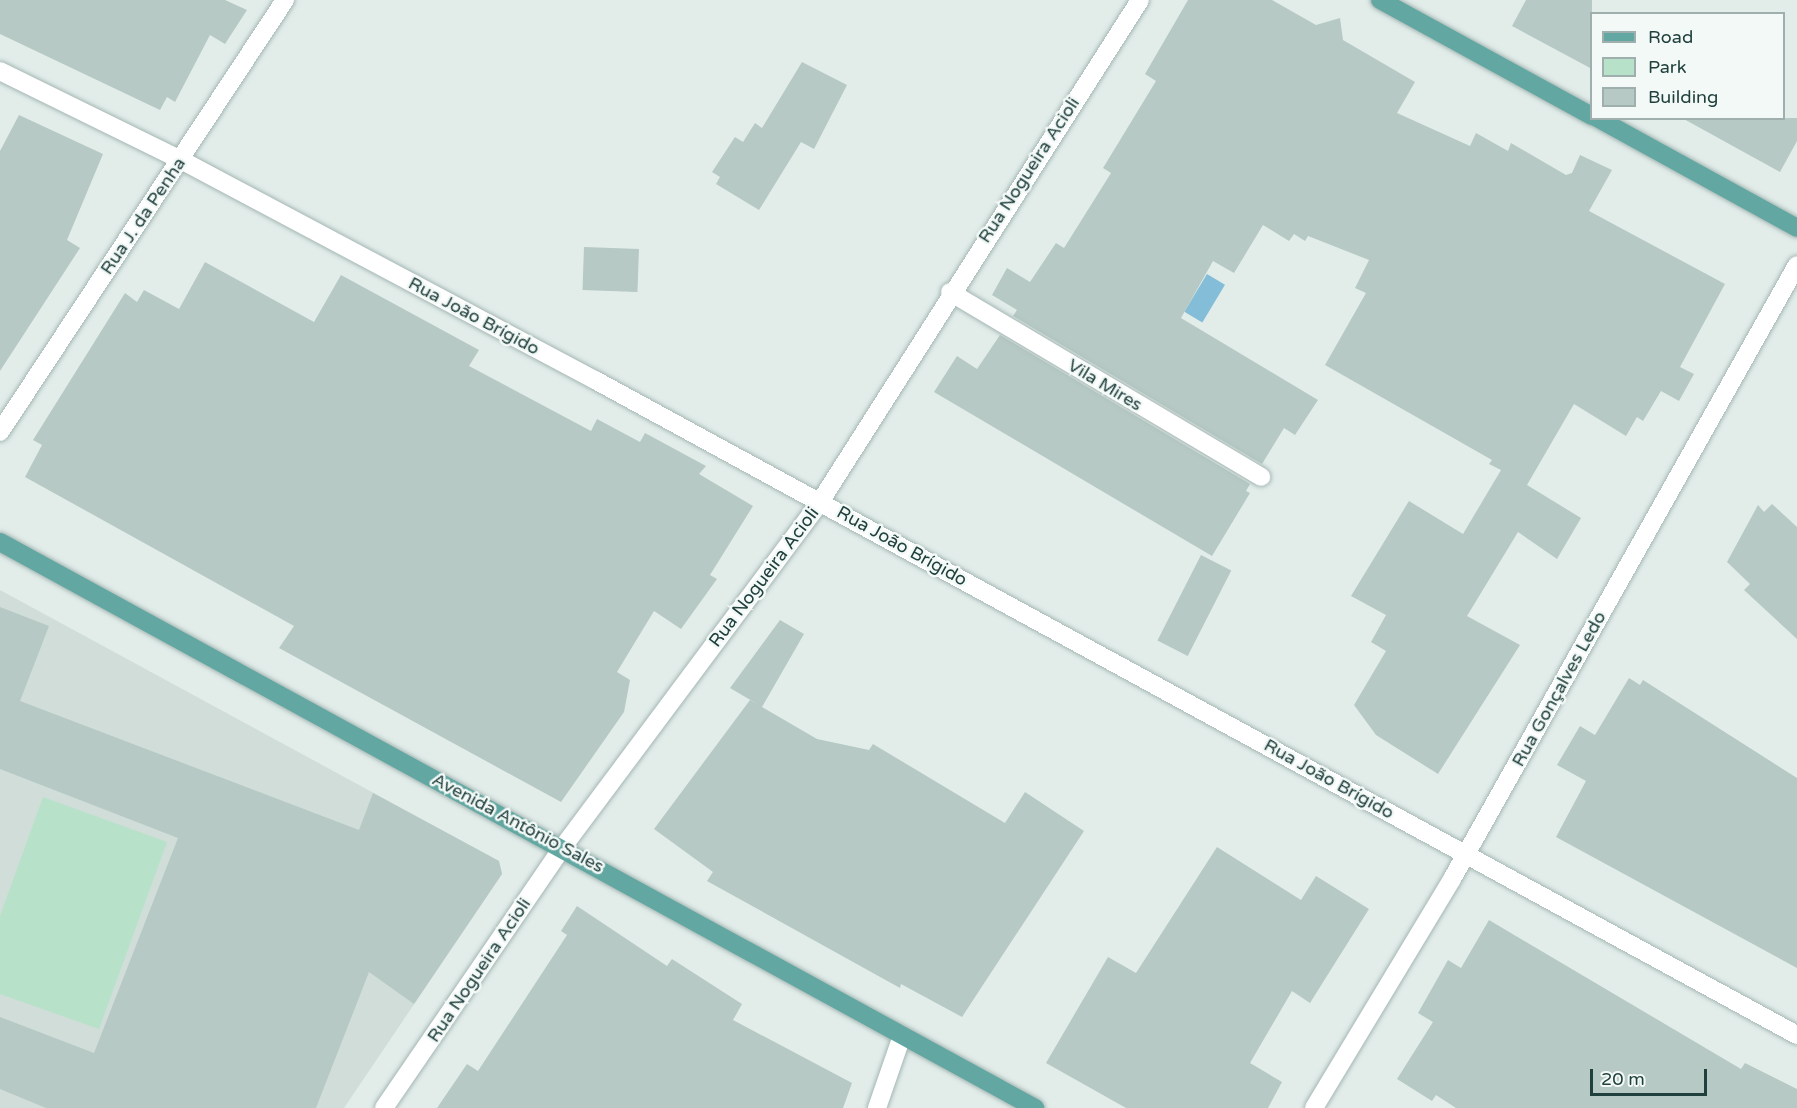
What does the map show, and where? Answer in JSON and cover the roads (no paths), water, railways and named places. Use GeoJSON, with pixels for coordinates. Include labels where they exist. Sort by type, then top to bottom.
{"type":"FeatureCollection","features":[{"type":"Feature","properties":{"kind":"main road"},"geometry":{"type":"LineString","coordinates":[[1380,0],[1590,115]]}},
{"type":"Feature","properties":{"kind":"main road"},"geometry":{"type":"LineString","coordinates":[[1600,120],[1797,228]]}},
{"type":"Feature","properties":{"kind":"main road","name":"Avenida Antônio Sales"},"geometry":{"type":"LineString","coordinates":[[0,542],[563,847],[1035,1108]]}},
{"type":"Feature","properties":{"kind":"street","name":"Rua J. da Penha"},"geometry":{"type":"LineString","coordinates":[[0,432],[285,0]]}},
{"type":"Feature","properties":{"kind":"street","name":"Rua Nogueira Acioli"},"geometry":{"type":"LineString","coordinates":[[384,1108],[563,847],[820,502],[950,292],[1140,0]]}},
{"type":"Feature","properties":{"kind":"street","name":"Rua João Brígido"},"geometry":{"type":"LineString","coordinates":[[0,71],[181,160],[820,502],[1797,1035]]}},
{"type":"Feature","properties":{"kind":"street","name":"Rua Gonçalves Ledo"},"geometry":{"type":"LineString","coordinates":[[1314,1108],[1466,854],[1797,265]]}},
{"type":"Feature","properties":{"kind":"street","name":"Vila Mires"},"geometry":{"type":"LineString","coordinates":[[950,292],[1261,477]]}},
{"type":"Feature","properties":{"kind":"street"},"geometry":{"type":"LineString","coordinates":[[877,1108],[902,1036]]}},
{"type":"Feature","properties":{"kind":"water"},"geometry":{"type":"Polygon","coordinates":[[[1207,274],[1225,285],[1202,323],[1184,312],[1207,274]]]}}]}
